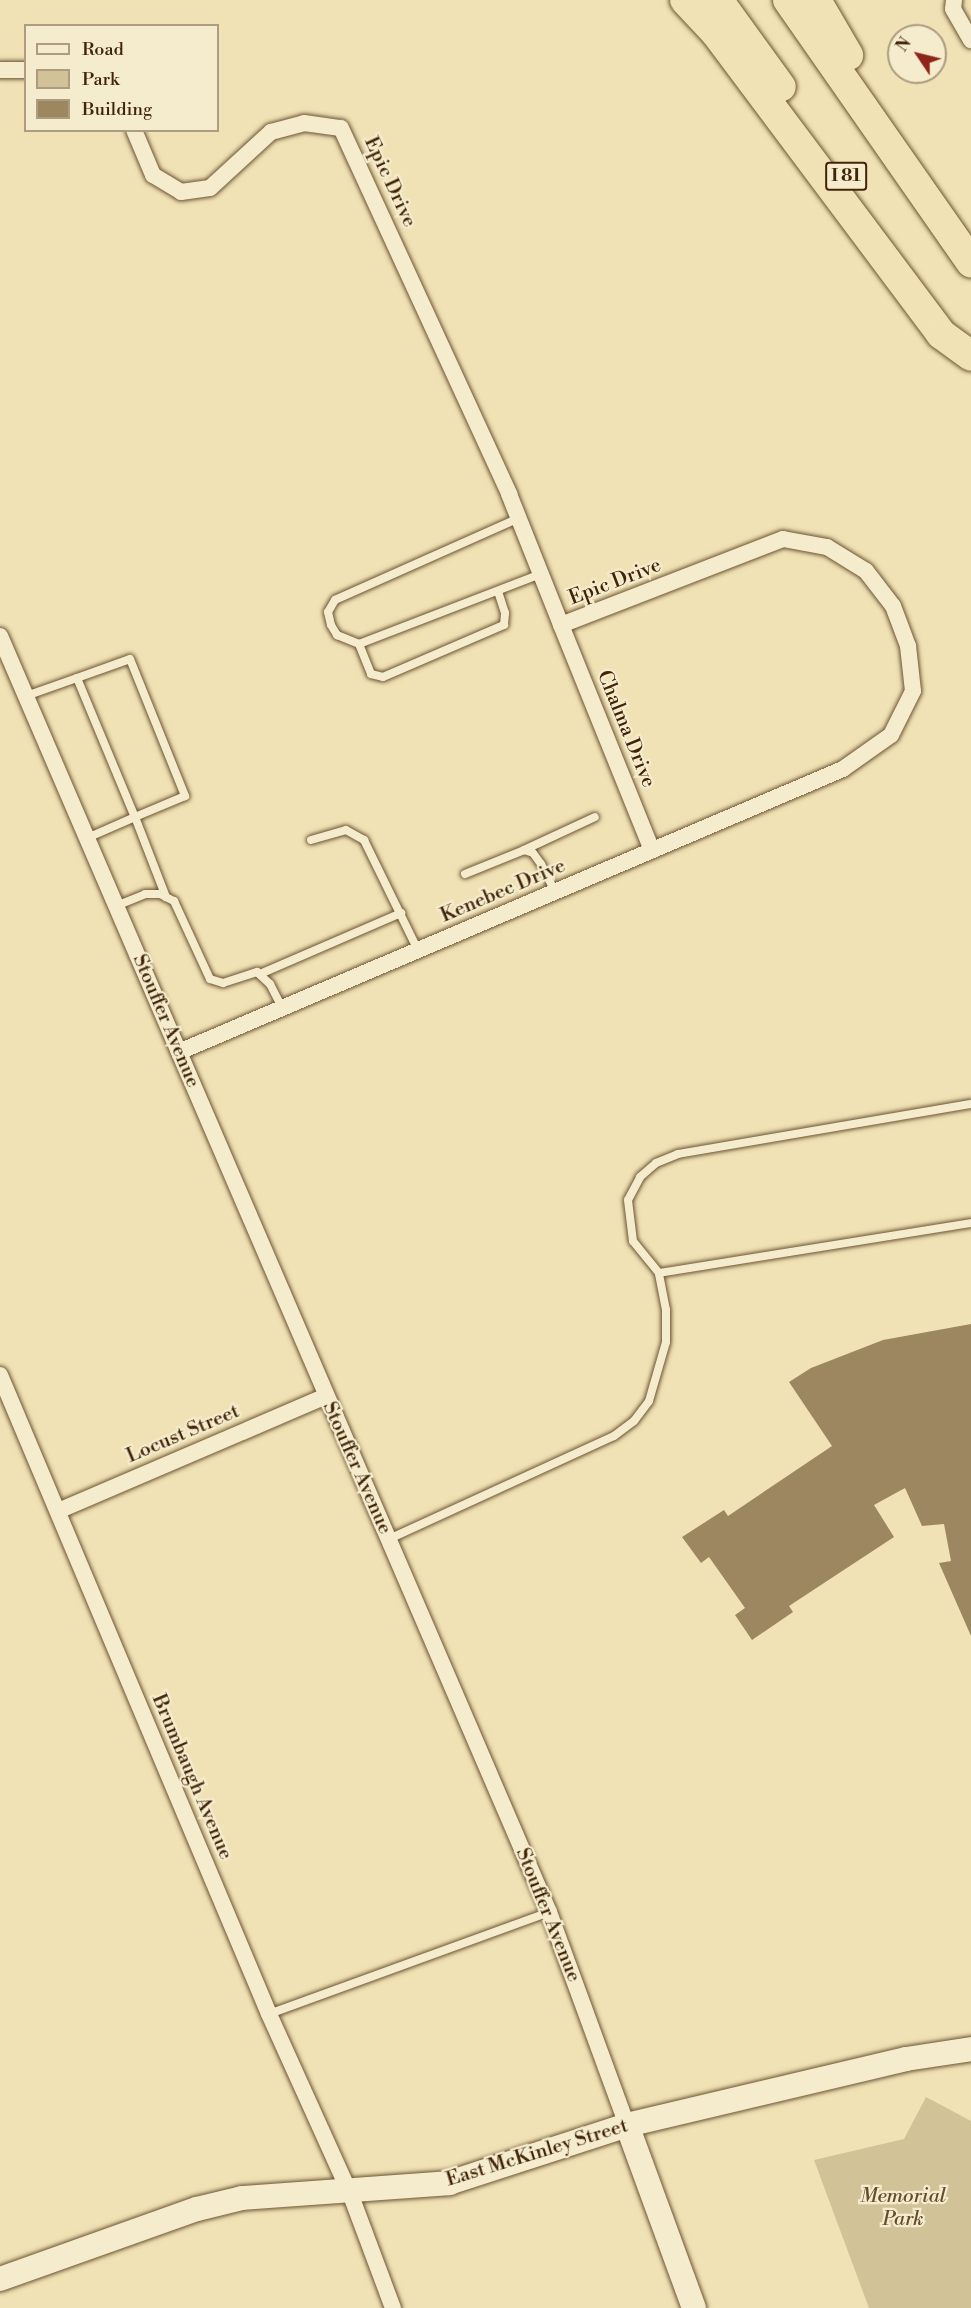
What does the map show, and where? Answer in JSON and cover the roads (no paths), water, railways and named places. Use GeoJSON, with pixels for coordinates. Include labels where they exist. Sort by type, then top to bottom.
{"type":"FeatureCollection","features":[{"type":"Feature","properties":{"kind":"highway"},"geometry":{"type":"LineString","coordinates":[[685,0],[716,33],[941,334],[971,355]]}},
{"type":"Feature","properties":{"kind":"highway","name":"I 81"},"geometry":{"type":"LineString","coordinates":[[718,0],[971,355]]}},
{"type":"Feature","properties":{"kind":"highway","name":"I 81"},"geometry":{"type":"LineString","coordinates":[[788,0],[971,262]]}},
{"type":"Feature","properties":{"kind":"highway"},"geometry":{"type":"LineString","coordinates":[[816,0],[854,65],[971,236]]}},
{"type":"Feature","properties":{"kind":"street"},"geometry":{"type":"LineString","coordinates":[[954,0],[953,9],[971,40]]}},
{"type":"Feature","properties":{"kind":"street"},"geometry":{"type":"LineString","coordinates":[[0,70],[24,69]]}},
{"type":"Feature","properties":{"kind":"street","name":"Epic Drive"},"geometry":{"type":"LineString","coordinates":[[135,132],[153,175],[181,192],[210,188],[271,132],[304,123],[341,128],[519,518],[561,625],[783,539],[827,547],[866,571],[893,606],[908,646],[913,692],[891,735],[843,769]]}},
{"type":"Feature","properties":{"kind":"street","name":"Chalma Drive"},"geometry":{"type":"LineString","coordinates":[[561,625],[652,850]]}},
{"type":"Feature","properties":{"kind":"street","name":"Stouffer Avenue"},"geometry":{"type":"LineString","coordinates":[[1,639],[549,1912],[694,2308]]}},
{"type":"Feature","properties":{"kind":"street","name":"Kenebec Drive"},"geometry":{"type":"LineString","coordinates":[[179,1052],[843,769]]}},
{"type":"Feature","properties":{"kind":"street","name":"Brumbaugh Avenue"},"geometry":{"type":"LineString","coordinates":[[0,1375],[269,2014],[350,2193],[393,2308]]}},
{"type":"Feature","properties":{"kind":"street","name":"Locust Street"},"geometry":{"type":"LineString","coordinates":[[58,1511],[326,1396]]}},
{"type":"Feature","properties":{"kind":"street","name":"East McKinley Street"},"geometry":{"type":"LineString","coordinates":[[0,2279],[231,2201],[276,2195],[350,2193],[448,2183],[627,2125],[906,2059],[971,2049]]}},
{"type":"Feature","properties":{"kind":"lane"},"geometry":{"type":"LineString","coordinates":[[519,518],[335,600],[328,612],[337,635],[359,644],[540,574]]}},
{"type":"Feature","properties":{"kind":"lane"},"geometry":{"type":"LineString","coordinates":[[359,644],[371,674],[383,677],[504,625],[505,613],[498,592]]}},
{"type":"Feature","properties":{"kind":"lane"},"geometry":{"type":"LineString","coordinates":[[26,696],[130,659],[185,796],[87,838]]}},
{"type":"Feature","properties":{"kind":"lane"},"geometry":{"type":"LineString","coordinates":[[77,678],[166,897]]}},
{"type":"Feature","properties":{"kind":"lane"},"geometry":{"type":"LineString","coordinates":[[465,874],[596,817]]}},
{"type":"Feature","properties":{"kind":"lane"},"geometry":{"type":"LineString","coordinates":[[311,840],[346,830],[364,840],[418,950]]}},
{"type":"Feature","properties":{"kind":"lane"},"geometry":{"type":"LineString","coordinates":[[524,850],[533,853],[555,891]]}},
{"type":"Feature","properties":{"kind":"lane"},"geometry":{"type":"LineString","coordinates":[[116,906],[145,894],[166,897],[174,901],[210,979],[223,983],[249,973],[260,974],[401,912]]}},
{"type":"Feature","properties":{"kind":"lane"},"geometry":{"type":"LineString","coordinates":[[260,974],[270,984],[282,1008]]}},
{"type":"Feature","properties":{"kind":"lane"},"geometry":{"type":"LineString","coordinates":[[388,1539],[614,1436],[634,1421],[649,1401],[666,1342],[666,1311],[659,1273],[633,1241],[628,1218],[628,1200],[640,1177],[656,1163],[678,1154],[971,1104]]}},
{"type":"Feature","properties":{"kind":"lane"},"geometry":{"type":"LineString","coordinates":[[659,1273],[971,1223]]}},
{"type":"Feature","properties":{"kind":"lane"},"geometry":{"type":"LineString","coordinates":[[269,2014],[549,1912]]}},
{"type":"Feature","properties":{"kind":"park label","name":"Memorial Park"},"geometry":{"type":"Point","coordinates":[903,2208]}}]}
